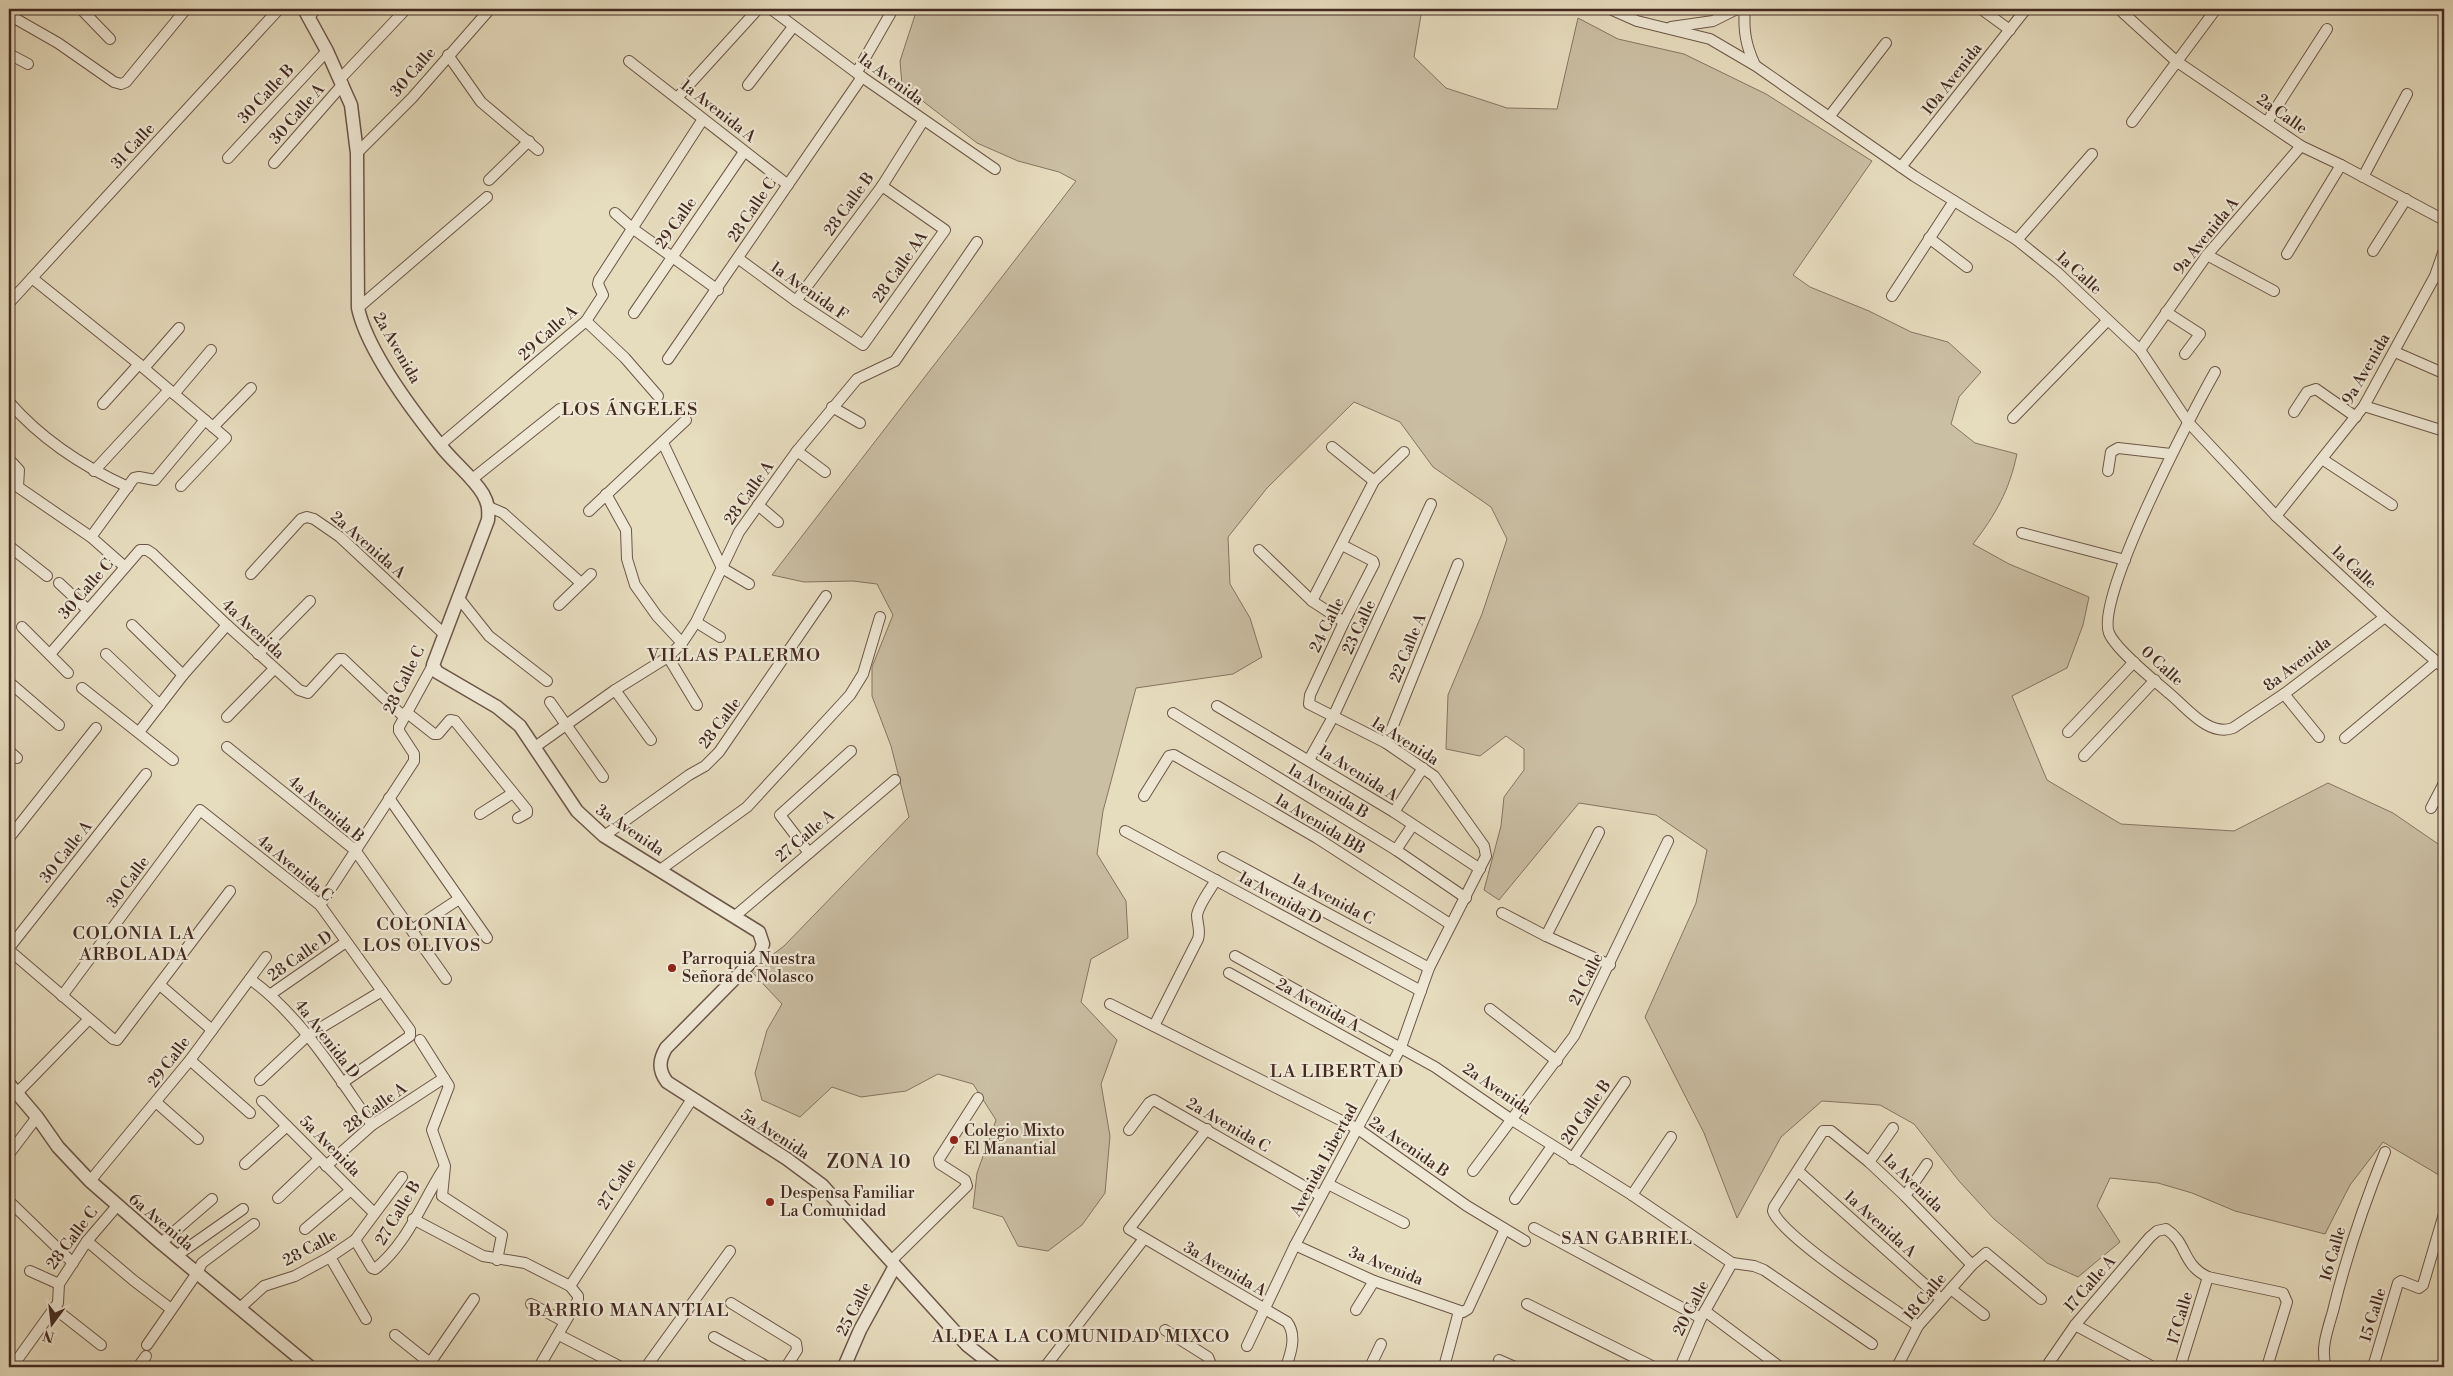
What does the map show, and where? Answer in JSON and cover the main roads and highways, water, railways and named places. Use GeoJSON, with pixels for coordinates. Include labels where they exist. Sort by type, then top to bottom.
{"type":"FeatureCollection","features":[{"type":"Feature","properties":{"kind":"place","name":"Parroquia Nuestra Señora de Nolasco"},"geometry":{"type":"Point","coordinates":[672,968]}},
{"type":"Feature","properties":{"kind":"place","name":"Colegio Mixto El Manantial"},"geometry":{"type":"Point","coordinates":[954,1140]}},
{"type":"Feature","properties":{"kind":"place","name":"Despensa Familiar La Comunidad"},"geometry":{"type":"Point","coordinates":[770,1202]}},
{"type":"Feature","properties":{"kind":"district","name":"LOS ÁNGELES"},"geometry":{"type":"Point","coordinates":[630,409]}},
{"type":"Feature","properties":{"kind":"district","name":"VILLAS PALERMO"},"geometry":{"type":"Point","coordinates":[734,655]}},
{"type":"Feature","properties":{"kind":"district","name":"COLONIA LOS OLIVOS"},"geometry":{"type":"Point","coordinates":[422,934]}},
{"type":"Feature","properties":{"kind":"district","name":"COLONIA LA ARBOLADA"},"geometry":{"type":"Point","coordinates":[134,943]}},
{"type":"Feature","properties":{"kind":"district","name":"LA LIBERTAD"},"geometry":{"type":"Point","coordinates":[1337,1071]}},
{"type":"Feature","properties":{"kind":"district","name":"ZONA 10"},"geometry":{"type":"Point","coordinates":[869,1162]}},
{"type":"Feature","properties":{"kind":"district","name":"SAN GABRIEL"},"geometry":{"type":"Point","coordinates":[1627,1238]}},
{"type":"Feature","properties":{"kind":"district","name":"BARRIO MANANTIAL"},"geometry":{"type":"Point","coordinates":[629,1310]}},
{"type":"Feature","properties":{"kind":"district","name":"ALDEA LA COMUNIDAD MIXCO"},"geometry":{"type":"Point","coordinates":[1081,1336]}}]}
